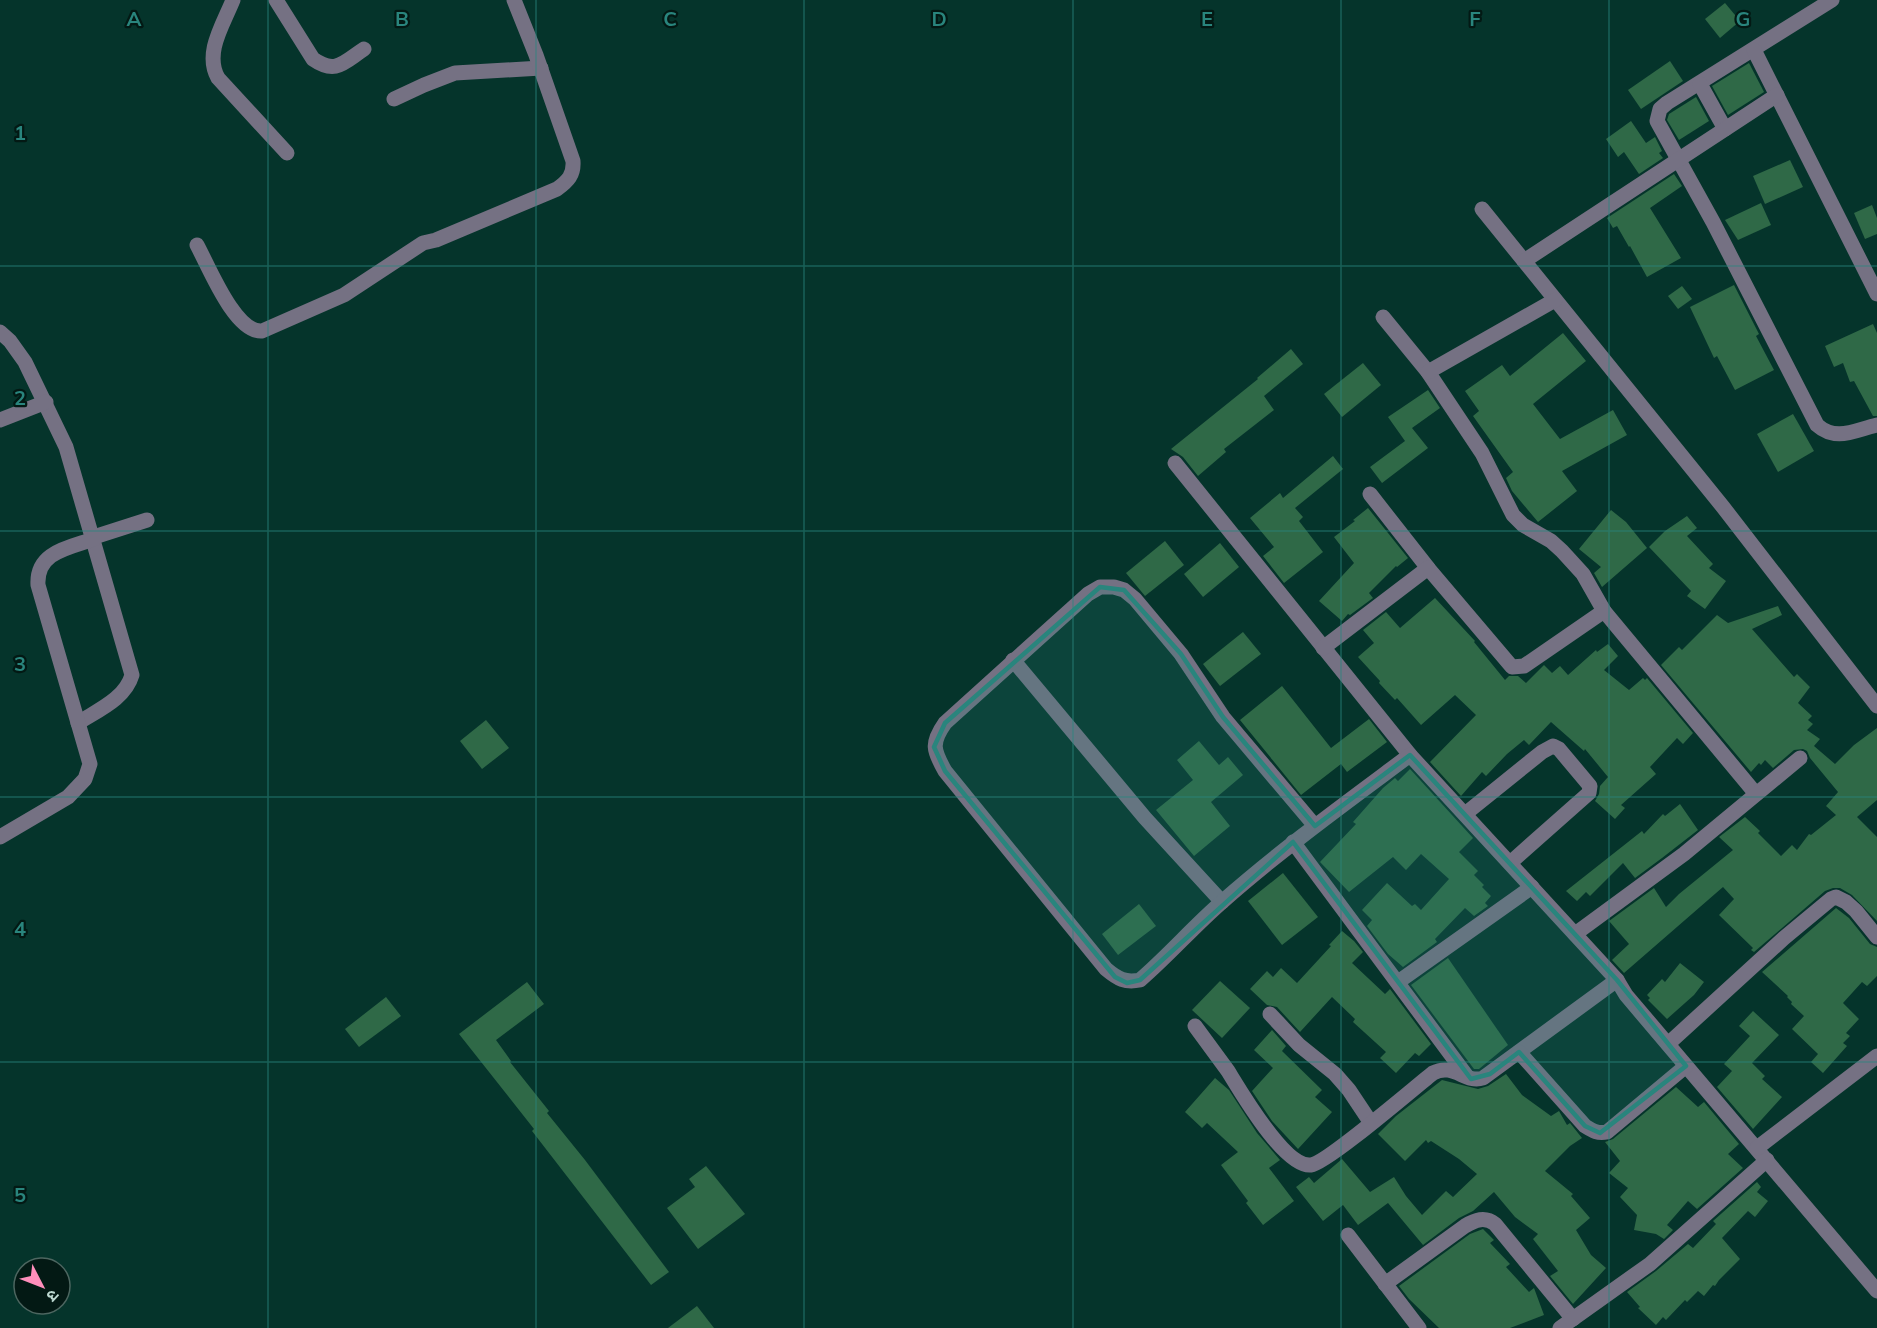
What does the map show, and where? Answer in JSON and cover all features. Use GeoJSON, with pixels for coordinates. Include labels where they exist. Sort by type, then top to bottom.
{"type":"FeatureCollection","features":[{"type":"Feature","properties":{"kind":"street"},"geometry":{"type":"LineString","coordinates":[[233,0],[212,53],[214,70],[218,78],[287,153]]}},
{"type":"Feature","properties":{"kind":"street"},"geometry":{"type":"LineString","coordinates":[[276,0],[313,59],[320,64],[328,68],[337,67],[364,48]]}},
{"type":"Feature","properties":{"kind":"street"},"geometry":{"type":"LineString","coordinates":[[197,245],[218,287],[240,320],[248,328],[262,331],[344,295],[423,243],[436,240],[557,189],[571,176],[573,161],[541,68],[514,0]]}},
{"type":"Feature","properties":{"kind":"street"},"geometry":{"type":"LineString","coordinates":[[1832,0],[1667,104],[1660,109],[1657,121],[1680,159],[1817,425],[1822,430],[1836,435],[1877,425]]}},
{"type":"Feature","properties":{"kind":"street"},"geometry":{"type":"LineString","coordinates":[[1754,50],[1877,294]]}},
{"type":"Feature","properties":{"kind":"street"},"geometry":{"type":"LineString","coordinates":[[394,99],[455,73],[541,68]]}},
{"type":"Feature","properties":{"kind":"street"},"geometry":{"type":"LineString","coordinates":[[1700,84],[1725,129]]}},
{"type":"Feature","properties":{"kind":"street"},"geometry":{"type":"LineString","coordinates":[[1524,261],[1777,95]]}},
{"type":"Feature","properties":{"kind":"street"},"geometry":{"type":"LineString","coordinates":[[1482,209],[1723,507],[1877,706]]}},
{"type":"Feature","properties":{"kind":"street"},"geometry":{"type":"LineString","coordinates":[[1428,372],[1556,300]]}},
{"type":"Feature","properties":{"kind":"street"},"geometry":{"type":"LineString","coordinates":[[1383,317],[1428,372],[1482,453],[1514,515],[1523,525],[1562,551],[1583,574],[1604,611],[1756,794]]}},
{"type":"Feature","properties":{"kind":"street"},"geometry":{"type":"LineString","coordinates":[[0,332],[20,354],[46,402],[66,447],[132,675],[130,682],[119,696],[78,723]]}},
{"type":"Feature","properties":{"kind":"street"},"geometry":{"type":"LineString","coordinates":[[0,420],[46,402]]}},
{"type":"Feature","properties":{"kind":"street"},"geometry":{"type":"LineString","coordinates":[[1175,463],[1410,755],[1617,980],[1626,996],[1877,1291]]}},
{"type":"Feature","properties":{"kind":"street"},"geometry":{"type":"LineString","coordinates":[[1370,494],[1428,568],[1512,667],[1524,666],[1604,611]]}},
{"type":"Feature","properties":{"kind":"street"},"geometry":{"type":"LineString","coordinates":[[1,834],[68,797],[85,779],[90,764],[38,585],[38,575],[45,560],[55,554],[94,539],[93,537],[147,520]]}},
{"type":"Feature","properties":{"kind":"street"},"geometry":{"type":"LineString","coordinates":[[1323,648],[1428,568]]}},
{"type":"Feature","properties":{"kind":"street"},"geometry":{"type":"LineString","coordinates":[[1315,826],[1223,717],[1171,641],[1135,599],[1124,590],[1114,587],[1100,587],[1088,594],[945,723],[936,735],[934,747],[945,771],[1106,969],[1127,983],[1140,980],[1222,902],[1293,842],[1315,826],[1410,755]]}},
{"type":"Feature","properties":{"kind":"street"},"geometry":{"type":"LineString","coordinates":[[1013,660],[1145,818],[1222,902]]}},
{"type":"Feature","properties":{"kind":"street"},"geometry":{"type":"LineString","coordinates":[[1465,814],[1542,752],[1553,746],[1559,749],[1590,786],[1589,793],[1510,863]]}},
{"type":"Feature","properties":{"kind":"street"},"geometry":{"type":"LineString","coordinates":[[1575,934],[1684,854],[1800,758]]}},
{"type":"Feature","properties":{"kind":"street"},"geometry":{"type":"LineString","coordinates":[[1293,842],[1466,1075]]}},
{"type":"Feature","properties":{"kind":"street"},"geometry":{"type":"LineString","coordinates":[[1398,982],[1532,887]]}},
{"type":"Feature","properties":{"kind":"street"},"geometry":{"type":"LineString","coordinates":[[1668,1044],[1784,938],[1831,899],[1836,897],[1846,902],[1877,938]]}},
{"type":"Feature","properties":{"kind":"street"},"geometry":{"type":"LineString","coordinates":[[1195,1026],[1262,1124],[1298,1162],[1313,1165],[1439,1070],[1455,1071],[1476,1080],[1483,1078],[1617,980]]}},
{"type":"Feature","properties":{"kind":"street"},"geometry":{"type":"LineString","coordinates":[[1270,1014],[1299,1045],[1335,1074],[1349,1090],[1371,1123]]}},
{"type":"Feature","properties":{"kind":"street"},"geometry":{"type":"LineString","coordinates":[[1519,1052],[1585,1126],[1600,1133],[1607,1132],[1686,1066]]}},
{"type":"Feature","properties":{"kind":"street"},"geometry":{"type":"LineString","coordinates":[[1757,1148],[1877,1056]]}},
{"type":"Feature","properties":{"kind":"street"},"geometry":{"type":"LineString","coordinates":[[1385,1284],[1465,1226],[1483,1218],[1495,1224],[1566,1324],[1650,1264],[1767,1160]]}},
{"type":"Feature","properties":{"kind":"street"},"geometry":{"type":"LineString","coordinates":[[1348,1235],[1419,1328]]}},
{"type":"Feature","properties":{"kind":"highlighted area"},"geometry":{"type":"Polygon","coordinates":[[[1100,587],[1124,590],[1181,654],[1223,717],[1315,826],[1410,755],[1617,980],[1686,1066],[1600,1133],[1585,1126],[1519,1052],[1490,1074],[1471,1079],[1293,842],[1140,980],[1127,983],[1115,977],[945,771],[934,747],[945,723],[1100,587]]]}},
{"type":"Feature","properties":{"kind":"building"},"geometry":{"type":"Polygon","coordinates":[[[1725,3],[1740,21],[1720,38],[1705,19],[1725,3]]]}},
{"type":"Feature","properties":{"kind":"building"},"geometry":{"type":"Polygon","coordinates":[[[1670,61],[1683,81],[1641,109],[1628,90],[1670,61]]]}},
{"type":"Feature","properties":{"kind":"building"},"geometry":{"type":"Polygon","coordinates":[[[1749,63],[1764,92],[1728,115],[1712,86],[1749,63]]]}},
{"type":"Feature","properties":{"kind":"building"},"geometry":{"type":"Polygon","coordinates":[[[1696,97],[1709,121],[1679,140],[1667,120],[1669,114],[1696,97]]]}},
{"type":"Feature","properties":{"kind":"building"},"geometry":{"type":"Polygon","coordinates":[[[1631,121],[1646,143],[1655,137],[1662,151],[1659,153],[1663,158],[1639,174],[1624,152],[1618,157],[1606,139],[1631,121]]]}},
{"type":"Feature","properties":{"kind":"building"},"geometry":{"type":"Polygon","coordinates":[[[1790,160],[1803,187],[1765,204],[1753,176],[1790,160]]]}},
{"type":"Feature","properties":{"kind":"building"},"geometry":{"type":"Polygon","coordinates":[[[1674,174],[1682,186],[1650,208],[1681,258],[1647,277],[1617,226],[1613,228],[1607,218],[1674,174]]]}},
{"type":"Feature","properties":{"kind":"building"},"geometry":{"type":"Polygon","coordinates":[[[1761,203],[1771,225],[1738,240],[1725,220],[1761,203]]]}},
{"type":"Feature","properties":{"kind":"building"},"geometry":{"type":"Polygon","coordinates":[[[1872,205],[1877,218],[1877,234],[1865,239],[1854,213],[1872,205]]]}},
{"type":"Feature","properties":{"kind":"building"},"geometry":{"type":"Polygon","coordinates":[[[1734,285],[1759,334],[1756,336],[1774,370],[1735,390],[1717,356],[1714,358],[1690,307],[1734,285]]]}},
{"type":"Feature","properties":{"kind":"building"},"geometry":{"type":"Polygon","coordinates":[[[1682,286],[1692,299],[1678,309],[1668,296],[1682,286]]]}},
{"type":"Feature","properties":{"kind":"building"},"geometry":{"type":"Polygon","coordinates":[[[1873,324],[1877,333],[1877,416],[1873,416],[1854,381],[1850,382],[1843,363],[1834,367],[1825,346],[1873,324]]]}},
{"type":"Feature","properties":{"kind":"building"},"geometry":{"type":"Polygon","coordinates":[[[1563,333],[1586,361],[1533,404],[1560,439],[1613,410],[1627,435],[1562,471],[1577,491],[1538,522],[1512,491],[1506,478],[1513,472],[1473,416],[1479,411],[1465,391],[1502,365],[1510,376],[1563,333]]]}},
{"type":"Feature","properties":{"kind":"building"},"geometry":{"type":"Polygon","coordinates":[[[1291,349],[1303,364],[1264,396],[1274,410],[1224,449],[1226,452],[1198,476],[1183,457],[1171,449],[1258,379],[1291,349]]]}},
{"type":"Feature","properties":{"kind":"building"},"geometry":{"type":"Polygon","coordinates":[[[1363,363],[1381,385],[1342,417],[1324,394],[1363,363]]]}},
{"type":"Feature","properties":{"kind":"building"},"geometry":{"type":"Polygon","coordinates":[[[1428,390],[1440,408],[1412,428],[1428,448],[1382,483],[1370,467],[1405,441],[1388,417],[1428,390]]]}},
{"type":"Feature","properties":{"kind":"building"},"geometry":{"type":"Polygon","coordinates":[[[1793,414],[1814,451],[1778,472],[1757,434],[1793,414]]]}},
{"type":"Feature","properties":{"kind":"building"},"geometry":{"type":"Polygon","coordinates":[[[1333,456],[1343,469],[1295,508],[1303,517],[1299,521],[1323,552],[1284,583],[1263,556],[1274,547],[1250,518],[1280,493],[1283,498],[1333,456]]]}},
{"type":"Feature","properties":{"kind":"building"},"geometry":{"type":"Polygon","coordinates":[[[1368,508],[1408,558],[1396,566],[1369,593],[1373,598],[1350,615],[1348,614],[1342,621],[1319,601],[1354,563],[1334,537],[1368,508]]]}},
{"type":"Feature","properties":{"kind":"building"},"geometry":{"type":"Polygon","coordinates":[[[1611,510],[1626,522],[1647,548],[1602,587],[1594,573],[1601,567],[1579,549],[1611,510]]]}},
{"type":"Feature","properties":{"kind":"building"},"geometry":{"type":"Polygon","coordinates":[[[1687,516],[1697,528],[1687,536],[1713,564],[1709,568],[1726,581],[1705,609],[1687,596],[1691,591],[1649,547],[1665,531],[1687,516]]]}},
{"type":"Feature","properties":{"kind":"building"},"geometry":{"type":"Polygon","coordinates":[[[1165,541],[1184,565],[1145,596],[1126,573],[1165,541]]]}},
{"type":"Feature","properties":{"kind":"building"},"geometry":{"type":"Polygon","coordinates":[[[1220,543],[1239,567],[1203,597],[1184,574],[1220,543]]]}},
{"type":"Feature","properties":{"kind":"building"},"geometry":{"type":"Polygon","coordinates":[[[1435,598],[1475,641],[1505,680],[1509,676],[1518,676],[1526,683],[1544,665],[1552,673],[1560,666],[1568,675],[1596,650],[1597,652],[1608,644],[1618,656],[1604,670],[1629,690],[1643,678],[1645,680],[1647,678],[1693,733],[1683,744],[1677,738],[1650,767],[1656,774],[1621,805],[1625,808],[1615,819],[1595,801],[1600,786],[1608,777],[1585,749],[1584,751],[1551,722],[1529,745],[1524,740],[1486,776],[1482,772],[1461,796],[1430,762],[1476,715],[1455,695],[1421,725],[1397,698],[1395,700],[1379,683],[1380,681],[1358,657],[1374,643],[1363,630],[1386,612],[1400,628],[1435,598]]]}},
{"type":"Feature","properties":{"kind":"building"},"geometry":{"type":"Polygon","coordinates":[[[1778,606],[1782,615],[1752,629],[1794,677],[1797,674],[1810,687],[1798,703],[1812,716],[1808,720],[1813,724],[1807,730],[1820,739],[1814,746],[1835,764],[1854,745],[1877,728],[1877,800],[1857,817],[1877,837],[1877,921],[1852,895],[1840,888],[1833,888],[1825,891],[1754,952],[1751,950],[1753,948],[1719,915],[1734,899],[1723,887],[1624,973],[1612,960],[1629,944],[1609,921],[1654,888],[1666,907],[1733,850],[1719,837],[1745,817],[1781,856],[1792,845],[1797,850],[1809,834],[1811,835],[1836,815],[1826,806],[1838,792],[1810,758],[1807,751],[1794,750],[1773,768],[1765,760],[1751,772],[1661,665],[1679,647],[1682,650],[1717,615],[1728,623],[1778,606]]]}},
{"type":"Feature","properties":{"kind":"building"},"geometry":{"type":"Polygon","coordinates":[[[1243,632],[1261,654],[1220,686],[1203,664],[1243,632]]]}},
{"type":"Feature","properties":{"kind":"building"},"geometry":{"type":"Polygon","coordinates":[[[1282,686],[1331,748],[1369,719],[1387,742],[1347,772],[1341,764],[1301,795],[1240,720],[1282,686]]]}},
{"type":"Feature","properties":{"kind":"building"},"geometry":{"type":"Polygon","coordinates":[[[486,720],[509,748],[482,769],[460,741],[486,720]]]}},
{"type":"Feature","properties":{"kind":"building"},"geometry":{"type":"Polygon","coordinates":[[[1199,741],[1219,765],[1228,757],[1243,775],[1211,802],[1230,826],[1194,856],[1156,810],[1193,780],[1177,760],[1199,741]]]}},
{"type":"Feature","properties":{"kind":"building"},"geometry":{"type":"Polygon","coordinates":[[[1410,769],[1473,838],[1459,852],[1478,871],[1474,875],[1491,896],[1485,903],[1488,906],[1474,916],[1465,908],[1435,939],[1437,942],[1403,967],[1388,954],[1367,926],[1372,920],[1362,910],[1387,883],[1412,906],[1415,904],[1421,910],[1449,879],[1421,854],[1406,870],[1393,857],[1349,892],[1320,862],[1356,824],[1353,822],[1383,788],[1395,778],[1398,781],[1410,769]]]}},
{"type":"Feature","properties":{"kind":"building"},"geometry":{"type":"Polygon","coordinates":[[[1680,804],[1698,830],[1662,858],[1635,878],[1623,863],[1590,896],[1586,892],[1577,901],[1566,891],[1642,831],[1644,834],[1663,814],[1665,816],[1680,804]]]}},
{"type":"Feature","properties":{"kind":"building"},"geometry":{"type":"Polygon","coordinates":[[[1283,873],[1318,917],[1282,945],[1248,901],[1283,873]]]}},
{"type":"Feature","properties":{"kind":"building"},"geometry":{"type":"Polygon","coordinates":[[[1139,904],[1156,926],[1118,955],[1102,934],[1139,904]]]}},
{"type":"Feature","properties":{"kind":"building"},"geometry":{"type":"Polygon","coordinates":[[[1836,908],[1849,918],[1870,944],[1877,947],[1877,976],[1867,986],[1862,982],[1843,1003],[1859,1019],[1846,1033],[1850,1036],[1843,1043],[1847,1046],[1823,1073],[1811,1062],[1818,1054],[1792,1029],[1804,1016],[1791,1004],[1788,996],[1762,972],[1836,908]]]}},
{"type":"Feature","properties":{"kind":"building"},"geometry":{"type":"Polygon","coordinates":[[[1342,931],[1363,952],[1352,963],[1385,994],[1390,989],[1431,1044],[1419,1056],[1415,1053],[1396,1073],[1380,1058],[1386,1052],[1353,1022],[1355,1019],[1332,997],[1300,1032],[1277,1007],[1267,1005],[1250,989],[1267,971],[1273,977],[1281,968],[1297,983],[1342,931]]]}},
{"type":"Feature","properties":{"kind":"building"},"geometry":{"type":"Polygon","coordinates":[[[1448,958],[1508,1045],[1479,1069],[1474,1069],[1411,985],[1448,958]]]}},
{"type":"Feature","properties":{"kind":"building"},"geometry":{"type":"Polygon","coordinates":[[[1680,963],[1704,982],[1694,995],[1667,1019],[1648,1000],[1650,998],[1647,995],[1662,979],[1665,982],[1680,963]]]}},
{"type":"Feature","properties":{"kind":"building"},"geometry":{"type":"Polygon","coordinates":[[[1220,981],[1250,1008],[1222,1038],[1192,1010],[1220,981]]]}},
{"type":"Feature","properties":{"kind":"building"},"geometry":{"type":"Polygon","coordinates":[[[527,982],[544,1004],[496,1040],[510,1062],[549,1111],[547,1113],[669,1272],[651,1285],[532,1131],[534,1129],[459,1034],[527,982]]]}},
{"type":"Feature","properties":{"kind":"building"},"geometry":{"type":"Polygon","coordinates":[[[386,997],[401,1016],[359,1047],[345,1029],[386,997]]]}},
{"type":"Feature","properties":{"kind":"building"},"geometry":{"type":"Polygon","coordinates":[[[1753,1011],[1779,1035],[1752,1063],[1765,1076],[1762,1079],[1782,1097],[1753,1129],[1717,1087],[1732,1071],[1724,1064],[1750,1036],[1739,1026],[1753,1011]]]}},
{"type":"Feature","properties":{"kind":"building"},"geometry":{"type":"Polygon","coordinates":[[[1272,1030],[1286,1046],[1282,1051],[1322,1090],[1315,1097],[1332,1112],[1298,1149],[1272,1121],[1252,1091],[1273,1068],[1254,1050],[1272,1030]]]}},
{"type":"Feature","properties":{"kind":"building"},"geometry":{"type":"Polygon","coordinates":[[[1506,1074],[1522,1095],[1551,1116],[1559,1111],[1567,1125],[1570,1123],[1582,1138],[1570,1146],[1545,1171],[1573,1194],[1571,1196],[1590,1218],[1576,1230],[1591,1255],[1606,1268],[1573,1304],[1550,1276],[1558,1271],[1533,1239],[1538,1234],[1515,1217],[1494,1192],[1473,1211],[1459,1218],[1423,1245],[1388,1203],[1358,1225],[1343,1205],[1323,1221],[1296,1187],[1309,1177],[1314,1183],[1342,1159],[1370,1192],[1394,1177],[1422,1215],[1446,1191],[1453,1197],[1477,1174],[1459,1159],[1426,1140],[1405,1161],[1378,1134],[1396,1116],[1442,1080],[1478,1089],[1488,1086],[1506,1074]]]}},
{"type":"Feature","properties":{"kind":"building"},"geometry":{"type":"Polygon","coordinates":[[[1215,1078],[1229,1090],[1257,1133],[1280,1160],[1269,1168],[1294,1201],[1263,1225],[1221,1165],[1238,1152],[1207,1123],[1202,1128],[1185,1112],[1215,1078]]]}},
{"type":"Feature","properties":{"kind":"building"},"geometry":{"type":"Polygon","coordinates":[[[1676,1087],[1698,1107],[1704,1102],[1739,1144],[1728,1154],[1743,1168],[1697,1209],[1688,1201],[1667,1225],[1673,1230],[1664,1239],[1656,1234],[1634,1230],[1637,1215],[1620,1197],[1628,1188],[1609,1173],[1620,1161],[1605,1142],[1613,1139],[1676,1087]]]}},
{"type":"Feature","properties":{"kind":"building"},"geometry":{"type":"Polygon","coordinates":[[[706,1166],[745,1214],[698,1249],[667,1208],[695,1187],[689,1179],[706,1166]]]}},
{"type":"Feature","properties":{"kind":"building"},"geometry":{"type":"Polygon","coordinates":[[[1757,1182],[1761,1187],[1757,1192],[1768,1201],[1755,1217],[1748,1211],[1722,1238],[1740,1259],[1704,1296],[1698,1291],[1687,1302],[1685,1300],[1666,1320],[1663,1317],[1656,1325],[1638,1308],[1640,1307],[1627,1292],[1688,1244],[1693,1248],[1716,1224],[1713,1221],[1757,1182]]]}},
{"type":"Feature","properties":{"kind":"building"},"geometry":{"type":"Polygon","coordinates":[[[1483,1229],[1494,1240],[1490,1243],[1510,1264],[1506,1267],[1529,1292],[1534,1288],[1544,1315],[1510,1328],[1439,1328],[1399,1286],[1470,1234],[1483,1229]]]}},
{"type":"Feature","properties":{"kind":"building"},"geometry":{"type":"Polygon","coordinates":[[[697,1306],[714,1328],[668,1328],[697,1306]]]}}]}
